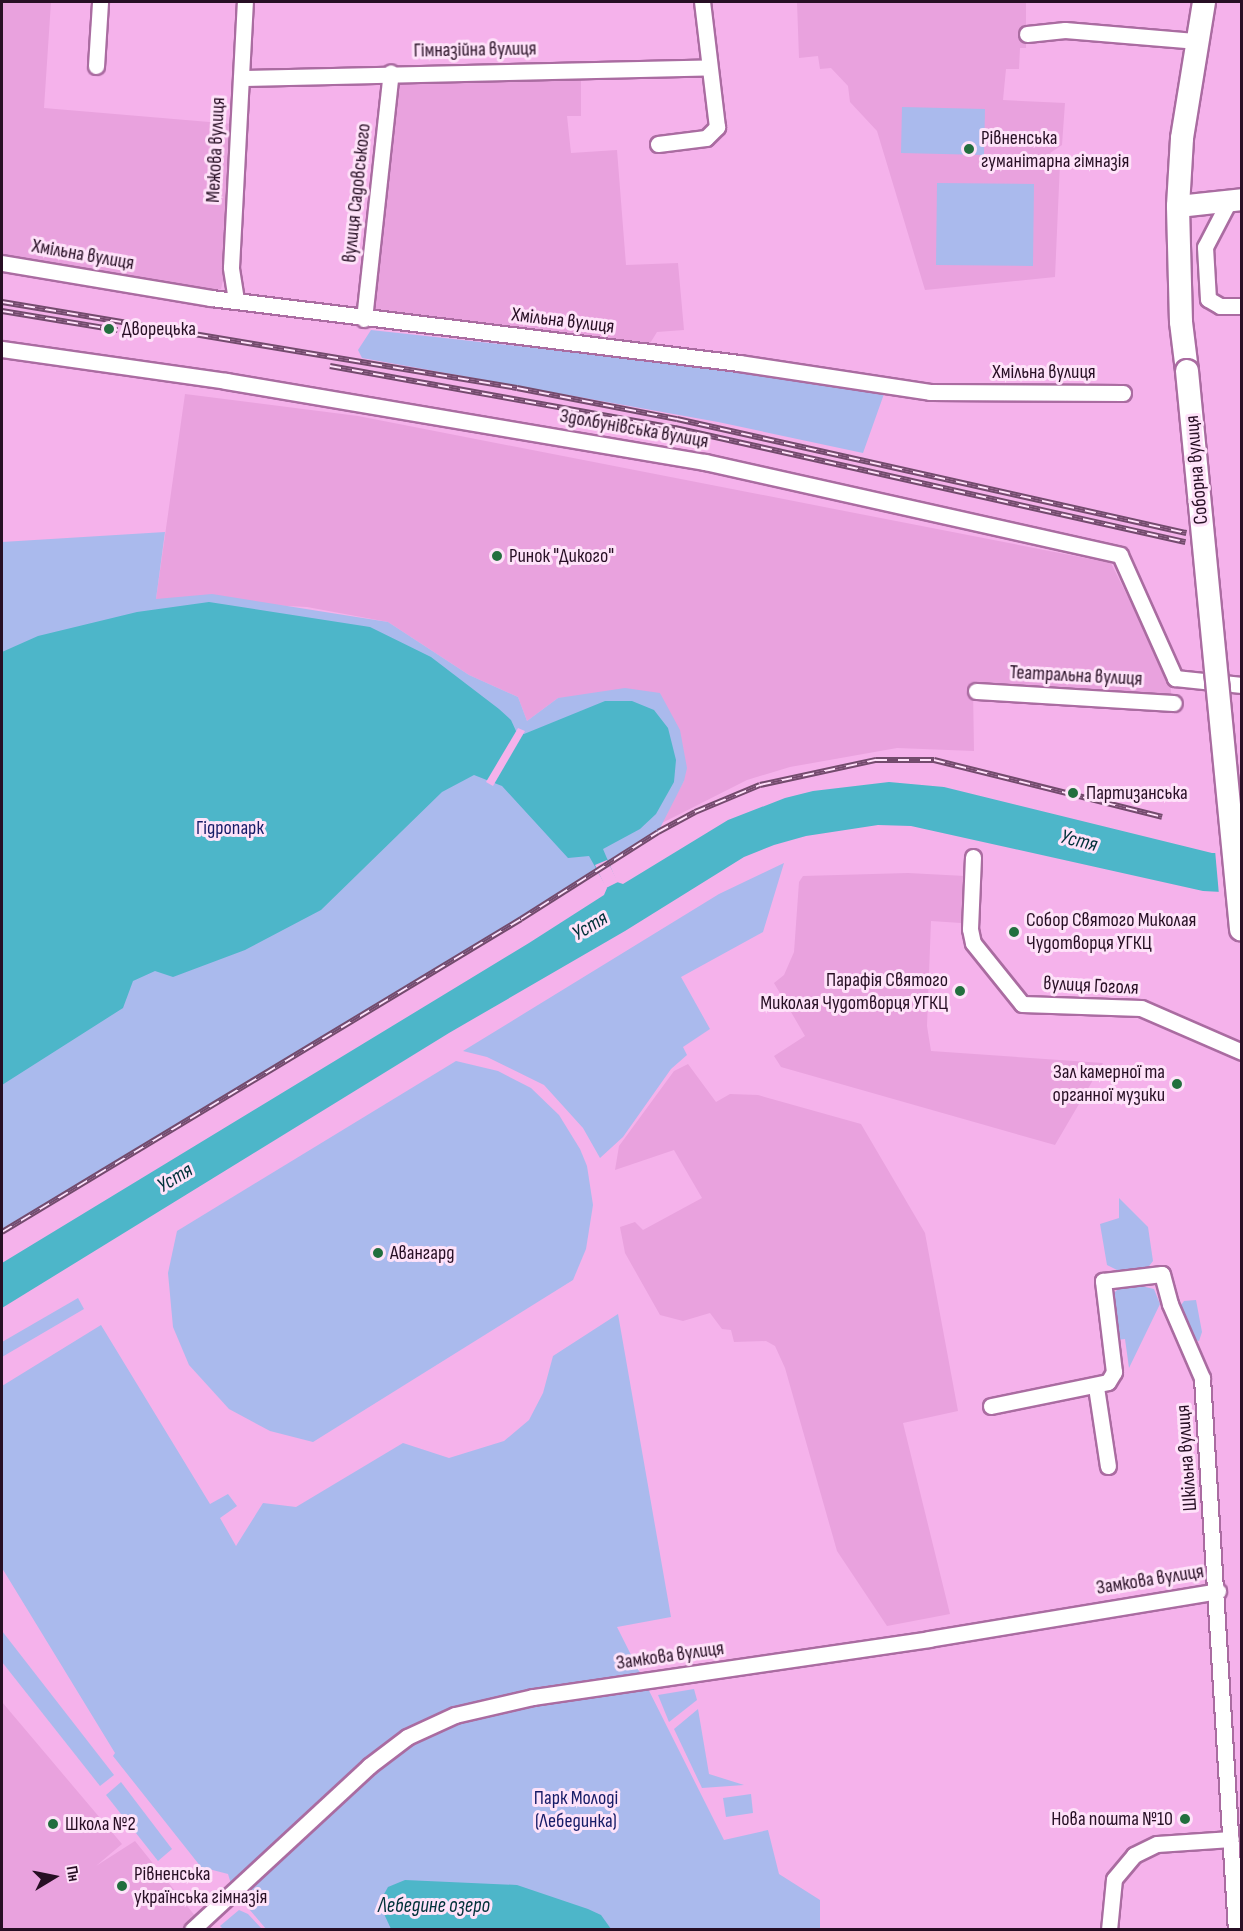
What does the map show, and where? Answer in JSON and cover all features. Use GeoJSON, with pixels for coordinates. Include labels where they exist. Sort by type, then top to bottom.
{"type":"FeatureCollection","features":[{"type":"Feature","properties":{"kind":"main road","name":"Соборна вулиця"},"geometry":{"type":"LineString","coordinates":[[1204,2],[1195,41],[1178,206],[1181,322],[1241,934]]}},
{"type":"Feature","properties":{"kind":"street"},"geometry":{"type":"LineString","coordinates":[[96,66],[100,2]]}},
{"type":"Feature","properties":{"kind":"street","name":"Межова вулиця"},"geometry":{"type":"LineString","coordinates":[[236,300],[231,267],[245,2]]}},
{"type":"Feature","properties":{"kind":"street"},"geometry":{"type":"LineString","coordinates":[[658,144],[706,138],[717,127],[702,2]]}},
{"type":"Feature","properties":{"kind":"street"},"geometry":{"type":"LineString","coordinates":[[1027,34],[1065,30],[1195,41]]}},
{"type":"Feature","properties":{"kind":"street","name":"Гімназійна вулиця"},"geometry":{"type":"LineString","coordinates":[[241,78],[391,72],[709,67]]}},
{"type":"Feature","properties":{"kind":"street","name":"вулиця Садовського"},"geometry":{"type":"LineString","coordinates":[[364,319],[391,72]]}},
{"type":"Feature","properties":{"kind":"street"},"geometry":{"type":"LineString","coordinates":[[1178,206],[1236,199]]}},
{"type":"Feature","properties":{"kind":"street"},"geometry":{"type":"LineString","coordinates":[[1236,199],[1205,247],[1208,299],[1220,306],[1242,306]]}},
{"type":"Feature","properties":{"kind":"street","name":"Хмільна вулиця"},"geometry":{"type":"LineString","coordinates":[[2,263],[364,319],[739,363],[930,392],[1123,393]]}},
{"type":"Feature","properties":{"kind":"street","name":"Здолбунівська вулиця"},"geometry":{"type":"LineString","coordinates":[[2,349],[226,381],[705,462],[1120,555],[1175,678],[1242,685]]}},
{"type":"Feature","properties":{"kind":"street","name":"Театральна вулиця"},"geometry":{"type":"LineString","coordinates":[[976,691],[1174,703]]}},
{"type":"Feature","properties":{"kind":"street","name":"вулиця Гоголя"},"geometry":{"type":"LineString","coordinates":[[973,857],[970,928],[973,943],[1022,1004],[1141,1008],[1242,1052]]}},
{"type":"Feature","properties":{"kind":"street","name":"Шкільна вулиця"},"geometry":{"type":"LineString","coordinates":[[1096,1387],[1108,1382],[1114,1372],[1103,1281],[1162,1274],[1170,1304],[1201,1368],[1218,1591],[1236,1929]]}},
{"type":"Feature","properties":{"kind":"street"},"geometry":{"type":"LineString","coordinates":[[991,1406],[1096,1387],[1108,1466]]}},
{"type":"Feature","properties":{"kind":"street","name":"Замкова вулиця"},"geometry":{"type":"LineString","coordinates":[[196,1926],[369,1766],[407,1737],[455,1715],[533,1697],[939,1638],[1218,1591]]}},
{"type":"Feature","properties":{"kind":"street"},"geometry":{"type":"LineString","coordinates":[[1109,1929],[1114,1879],[1134,1855],[1157,1844],[1231,1839]]}},
{"type":"Feature","properties":{"kind":"shaded area"},"geometry":{"type":"Polygon","coordinates":[[[2,2],[51,2],[44,108],[233,124],[226,267],[221,289],[213,291],[2,257],[2,2]]]}},
{"type":"Feature","properties":{"kind":"shaded area","name":"Рівненська гуманітарна гімназія"},"geometry":{"type":"Polygon","coordinates":[[[797,2],[1026,2],[1026,48],[1020,48],[1019,69],[1006,69],[1003,100],[1065,103],[1062,145],[1050,153],[1060,163],[1055,277],[925,290],[877,131],[850,102],[848,86],[831,68],[820,69],[818,56],[799,58],[797,2]]]}},
{"type":"Feature","properties":{"kind":"shaded area"},"geometry":{"type":"Polygon","coordinates":[[[581,73],[581,116],[567,116],[571,153],[617,150],[626,265],[678,263],[684,330],[657,332],[649,345],[531,328],[369,313],[395,76],[581,73]]]}},
{"type":"Feature","properties":{"kind":"shaded area"},"geometry":{"type":"Polygon","coordinates":[[[185,394],[358,416],[1111,563],[1170,682],[1172,701],[973,689],[974,751],[897,748],[790,767],[747,780],[660,824],[684,781],[660,693],[558,698],[527,721],[518,697],[469,675],[388,622],[307,607],[156,599],[185,394]]]}},
{"type":"Feature","properties":{"kind":"shaded area"},"geometry":{"type":"Polygon","coordinates":[[[908,873],[965,876],[961,923],[931,921],[927,1026],[931,1051],[1103,1063],[1055,1145],[781,1067],[774,1056],[805,1036],[774,983],[784,975],[794,952],[799,882],[803,876],[908,873]]]}},
{"type":"Feature","properties":{"kind":"shaded area"},"geometry":{"type":"Polygon","coordinates":[[[688,1064],[716,1102],[730,1094],[758,1095],[861,1124],[925,1233],[958,1411],[903,1423],[950,1614],[887,1626],[837,1551],[785,1368],[775,1346],[766,1341],[734,1342],[731,1330],[722,1329],[710,1313],[683,1321],[660,1315],[625,1253],[620,1227],[635,1222],[643,1230],[702,1198],[674,1150],[615,1170],[619,1146],[674,1071],[688,1064]]]}},
{"type":"Feature","properties":{"kind":"shaded area","name":"Школа №2"},"geometry":{"type":"Polygon","coordinates":[[[2,1702],[122,1844],[96,1866],[135,1841],[200,1922],[192,1929],[2,1928],[2,1702]]]}},
{"type":"Feature","properties":{"kind":"green space"},"geometry":{"type":"Polygon","coordinates":[[[902,107],[985,109],[984,155],[901,153],[902,107]]]}},
{"type":"Feature","properties":{"kind":"green space"},"geometry":{"type":"Polygon","coordinates":[[[937,183],[1034,184],[1033,266],[936,265],[937,183]]]}},
{"type":"Feature","properties":{"kind":"green space"},"geometry":{"type":"Polygon","coordinates":[[[371,330],[737,370],[884,394],[863,453],[718,422],[362,358],[358,350],[371,330]]]}},
{"type":"Feature","properties":{"kind":"green space","name":"Гідропарк"},"geometry":{"type":"Polygon","coordinates":[[[165,532],[156,599],[212,594],[388,622],[469,675],[518,697],[527,721],[558,698],[625,688],[660,693],[680,730],[687,768],[684,781],[658,832],[521,919],[2,1232],[2,542],[165,532]]]}},
{"type":"Feature","properties":{"kind":"green space"},"geometry":{"type":"Polygon","coordinates":[[[784,863],[763,932],[681,977],[710,1029],[683,1047],[687,1055],[671,1069],[623,1137],[600,1158],[583,1128],[544,1085],[487,1057],[463,1051],[719,894],[784,863]]]}},
{"type":"Feature","properties":{"kind":"green space","name":"Авангард"},"geometry":{"type":"Polygon","coordinates":[[[456,1061],[498,1071],[531,1088],[559,1115],[580,1149],[587,1166],[593,1205],[586,1249],[573,1280],[313,1442],[270,1431],[229,1409],[189,1365],[173,1327],[168,1273],[177,1231],[456,1061]]]}},
{"type":"Feature","properties":{"kind":"green space"},"geometry":{"type":"Polygon","coordinates":[[[1119,1198],[1148,1227],[1153,1261],[1146,1270],[1117,1270],[1107,1265],[1100,1224],[1119,1218],[1119,1198]]]}},
{"type":"Feature","properties":{"kind":"green space"},"geometry":{"type":"Polygon","coordinates":[[[1137,1285],[1154,1289],[1160,1304],[1129,1368],[1125,1339],[1116,1340],[1110,1297],[1121,1286],[1137,1285]]]}},
{"type":"Feature","properties":{"kind":"green space"},"geometry":{"type":"Polygon","coordinates":[[[78,1298],[84,1309],[2,1357],[2,1342],[78,1298]]]}},
{"type":"Feature","properties":{"kind":"green space"},"geometry":{"type":"Polygon","coordinates":[[[1196,1300],[1202,1332],[1199,1341],[1194,1340],[1179,1308],[1184,1301],[1196,1300]]]}},
{"type":"Feature","properties":{"kind":"green space","name":"Парк Молоді (Лебединка)"},"geometry":{"type":"Polygon","coordinates":[[[618,1314],[671,1617],[617,1627],[724,1840],[768,1830],[779,1874],[820,1900],[820,1929],[266,1929],[233,1890],[228,1874],[201,1867],[113,1756],[115,1753],[2,1568],[2,1386],[101,1325],[210,1504],[228,1494],[237,1506],[220,1518],[236,1546],[263,1503],[296,1507],[403,1443],[449,1458],[504,1441],[529,1420],[543,1393],[553,1356],[618,1314]]]}},
{"type":"Feature","properties":{"kind":"green space"},"geometry":{"type":"Polygon","coordinates":[[[2,1631],[114,1775],[100,1786],[2,1662],[2,1631]]]}},
{"type":"Feature","properties":{"kind":"green space"},"geometry":{"type":"Polygon","coordinates":[[[694,1689],[697,1700],[669,1722],[658,1695],[694,1689]]]}},
{"type":"Feature","properties":{"kind":"green space"},"geometry":{"type":"Polygon","coordinates":[[[698,1709],[709,1774],[744,1785],[702,1788],[674,1729],[698,1709]]]}},
{"type":"Feature","properties":{"kind":"green space"},"geometry":{"type":"Polygon","coordinates":[[[121,1782],[172,1849],[158,1861],[106,1795],[121,1782]]]}},
{"type":"Feature","properties":{"kind":"green space"},"geometry":{"type":"Polygon","coordinates":[[[751,1794],[753,1813],[726,1817],[723,1798],[751,1794]]]}},
{"type":"Feature","properties":{"kind":"green space"},"geometry":{"type":"Polygon","coordinates":[[[239,1910],[248,1914],[262,1929],[223,1929],[220,1926],[239,1910]]]}},
{"type":"Feature","properties":{"kind":"water","name":"Гідропарк"},"geometry":{"type":"Polygon","coordinates":[[[209,602],[370,627],[431,657],[499,709],[511,720],[516,731],[524,734],[605,701],[632,701],[654,710],[668,728],[676,760],[674,782],[656,814],[640,829],[603,849],[617,882],[623,884],[728,820],[785,798],[813,791],[889,782],[944,787],[1212,853],[1241,853],[1241,893],[1203,891],[911,826],[878,825],[806,836],[774,845],[744,857],[625,931],[449,1033],[2,1308],[2,1263],[529,943],[604,895],[607,888],[589,856],[568,858],[502,786],[474,775],[442,792],[321,910],[245,950],[173,977],[155,971],[133,981],[123,1008],[2,1085],[2,652],[38,636],[137,612],[209,602]]]}},
{"type":"Feature","properties":{"kind":"water","name":"Лебедине озеро"},"geometry":{"type":"Polygon","coordinates":[[[405,1880],[517,1885],[601,1915],[611,1929],[391,1929],[379,1903],[388,1887],[405,1880]]]}},
{"type":"Feature","properties":{"kind":"pier"},"geometry":{"type":"Polygon","coordinates":[[[518,728],[525,731],[493,786],[486,782],[518,728]]]}},
{"type":"Feature","properties":{"kind":"pier"},"geometry":{"type":"Polygon","coordinates":[[[1215,850],[1242,850],[1242,896],[1219,895],[1215,850]]]}},
{"type":"Feature","properties":{"kind":"pier"},"geometry":{"type":"Polygon","coordinates":[[[607,860],[618,882],[606,888],[595,865],[607,860]]]}},
{"type":"Feature","properties":{"kind":"railway"},"geometry":{"type":"LineString","coordinates":[[2,302],[517,388],[677,419],[1186,533]]}},
{"type":"Feature","properties":{"kind":"railway"},"geometry":{"type":"LineString","coordinates":[[2,311],[117,330]]}},
{"type":"Feature","properties":{"kind":"railway"},"geometry":{"type":"LineString","coordinates":[[330,366],[675,428],[1185,542]]}},
{"type":"Feature","properties":{"kind":"railway"},"geometry":{"type":"LineString","coordinates":[[2,1232],[521,919],[658,832],[695,812],[760,785],[876,760],[934,760],[1162,817]]}},
{"type":"Feature","properties":{"kind":"place","name":"Рівненська гуманітарна гімназія"},"geometry":{"type":"Point","coordinates":[969,149]}},
{"type":"Feature","properties":{"kind":"place","name":"Дворецька"},"geometry":{"type":"Point","coordinates":[109,329]}},
{"type":"Feature","properties":{"kind":"place","name":"Ринок \"Дикого\""},"geometry":{"type":"Point","coordinates":[497,556]}},
{"type":"Feature","properties":{"kind":"place","name":"Партизанська"},"geometry":{"type":"Point","coordinates":[1073,793]}},
{"type":"Feature","properties":{"kind":"place","name":"Собор Святого Миколая Чудотворця УГКЦ"},"geometry":{"type":"Point","coordinates":[1014,932]}},
{"type":"Feature","properties":{"kind":"place","name":"Парафія Святого Миколая Чудотворця УГКЦ"},"geometry":{"type":"Point","coordinates":[960,991]}},
{"type":"Feature","properties":{"kind":"place","name":"Зал камерної та органної музики"},"geometry":{"type":"Point","coordinates":[1177,1084]}},
{"type":"Feature","properties":{"kind":"place","name":"Авангард"},"geometry":{"type":"Point","coordinates":[378,1253]}},
{"type":"Feature","properties":{"kind":"place","name":"Нова пошта №10"},"geometry":{"type":"Point","coordinates":[1185,1819]}},
{"type":"Feature","properties":{"kind":"place","name":"Школа №2"},"geometry":{"type":"Point","coordinates":[53,1824]}},
{"type":"Feature","properties":{"kind":"place","name":"Рівненська українська гімназія"},"geometry":{"type":"Point","coordinates":[122,1886]}},
{"type":"Feature","properties":{"kind":"water label","name":"Устя"},"geometry":{"type":"Point","coordinates":[1079,841]}},
{"type":"Feature","properties":{"kind":"water label","name":"Устя"},"geometry":{"type":"Point","coordinates":[590,926]}},
{"type":"Feature","properties":{"kind":"water label","name":"Устя"},"geometry":{"type":"Point","coordinates":[175,1178]}}]}
